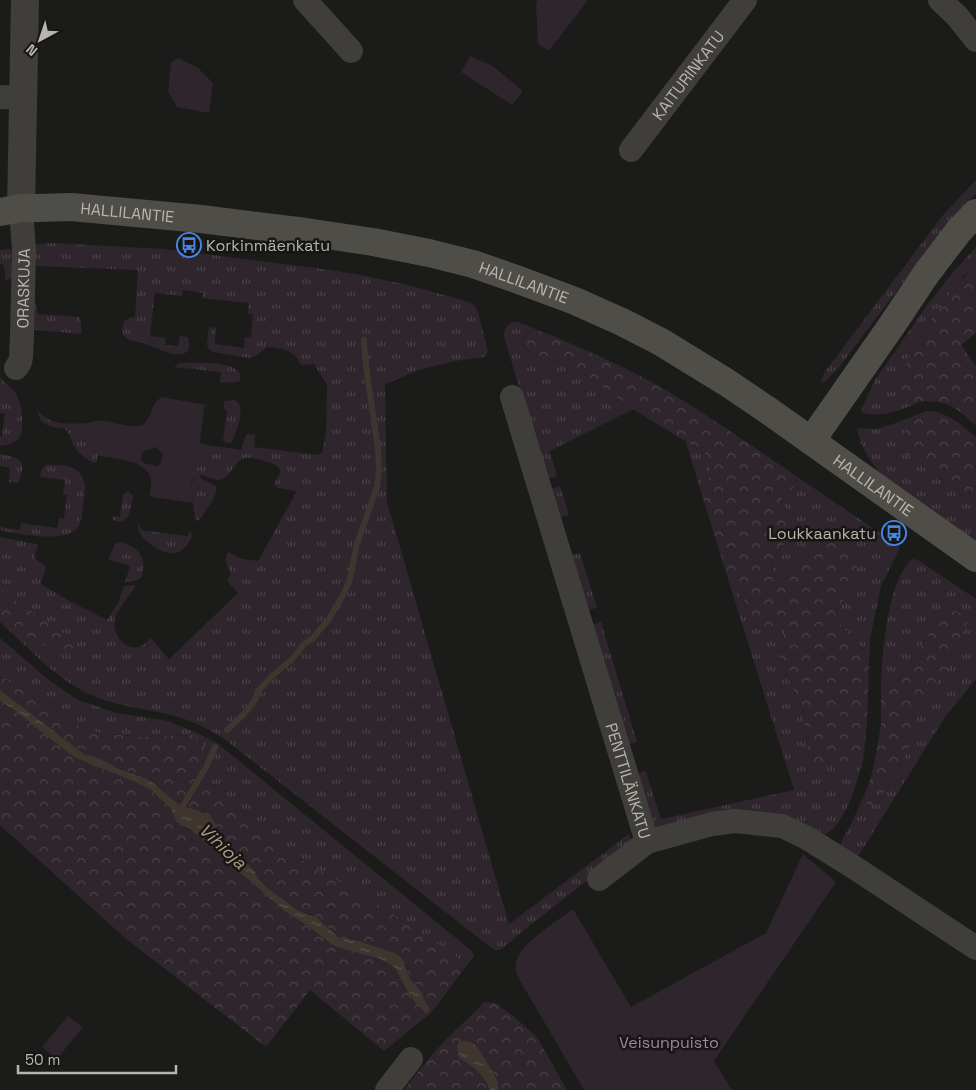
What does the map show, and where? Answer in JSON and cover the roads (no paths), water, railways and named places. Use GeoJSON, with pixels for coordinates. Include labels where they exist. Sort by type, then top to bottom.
{"type":"FeatureCollection","features":[{"type":"Feature","properties":{"kind":"main road","name":"HALLILANTIE"},"geometry":{"type":"LineString","coordinates":[[10,210],[71,207],[201,219],[374,242],[473,264],[575,300],[661,342],[726,382],[976,558]]}},
{"type":"Feature","properties":{"kind":"main road"},"geometry":{"type":"LineString","coordinates":[[810,441],[926,274],[958,232],[976,213]]}},
{"type":"Feature","properties":{"kind":"street"},"geometry":{"type":"LineString","coordinates":[[10,210],[11,98],[25,0]]}},
{"type":"Feature","properties":{"kind":"street"},"geometry":{"type":"LineString","coordinates":[[304,0],[351,51]]}},
{"type":"Feature","properties":{"kind":"street","name":"KAITURINKATU"},"geometry":{"type":"LineString","coordinates":[[631,150],[745,0]]}},
{"type":"Feature","properties":{"kind":"street"},"geometry":{"type":"LineString","coordinates":[[940,0],[957,16],[976,40]]}},
{"type":"Feature","properties":{"kind":"street","name":"ORASKUJA"},"geometry":{"type":"LineString","coordinates":[[10,210],[24,250],[22,357],[16,368]]}},
{"type":"Feature","properties":{"kind":"street","name":"PENTTILÄNKATU"},"geometry":{"type":"LineString","coordinates":[[512,397],[647,842],[712,824],[735,821],[782,826],[807,838],[852,866],[976,948]]}},
{"type":"Feature","properties":{"kind":"street"},"geometry":{"type":"LineString","coordinates":[[599,879],[647,842]]}},
{"type":"Feature","properties":{"kind":"street"},"geometry":{"type":"LineString","coordinates":[[387,1090],[411,1059]]}},
{"type":"Feature","properties":{"kind":"water","name":"Vihioja"},"geometry":{"type":"Polygon","coordinates":[[[0,690],[84,754],[147,779],[182,806],[208,815],[214,821],[219,840],[235,850],[267,888],[297,910],[316,917],[338,937],[359,941],[395,953],[403,960],[410,979],[422,993],[430,1009],[428,1012],[426,1013],[415,1002],[395,968],[378,958],[331,944],[287,913],[224,857],[191,830],[180,825],[176,821],[171,809],[151,790],[71,755],[13,709],[0,701],[0,690]]]}},
{"type":"Feature","properties":{"kind":"water"},"geometry":{"type":"Polygon","coordinates":[[[461,1041],[472,1042],[476,1046],[496,1078],[499,1090],[490,1090],[478,1071],[459,1058],[457,1046],[461,1041]]]}},
{"type":"Feature","properties":{"kind":"waterway"},"geometry":{"type":"LineString","coordinates":[[227,730],[246,712],[255,700],[258,691],[291,660],[304,644],[312,639],[329,619],[349,582],[357,544],[377,487],[379,469],[364,340]]}},
{"type":"Feature","properties":{"kind":"waterway"},"geometry":{"type":"LineString","coordinates":[[181,809],[206,767],[215,747]]}},
{"type":"Feature","properties":{"kind":"place","name":"Korkinmäenkatu"},"geometry":{"type":"Point","coordinates":[189,245]}},
{"type":"Feature","properties":{"kind":"place","name":"Loukkaankatu"},"geometry":{"type":"Point","coordinates":[894,533]}},
{"type":"Feature","properties":{"kind":"park label","name":"Veisunpuisto"},"geometry":{"type":"Point","coordinates":[669,1042]}}]}
